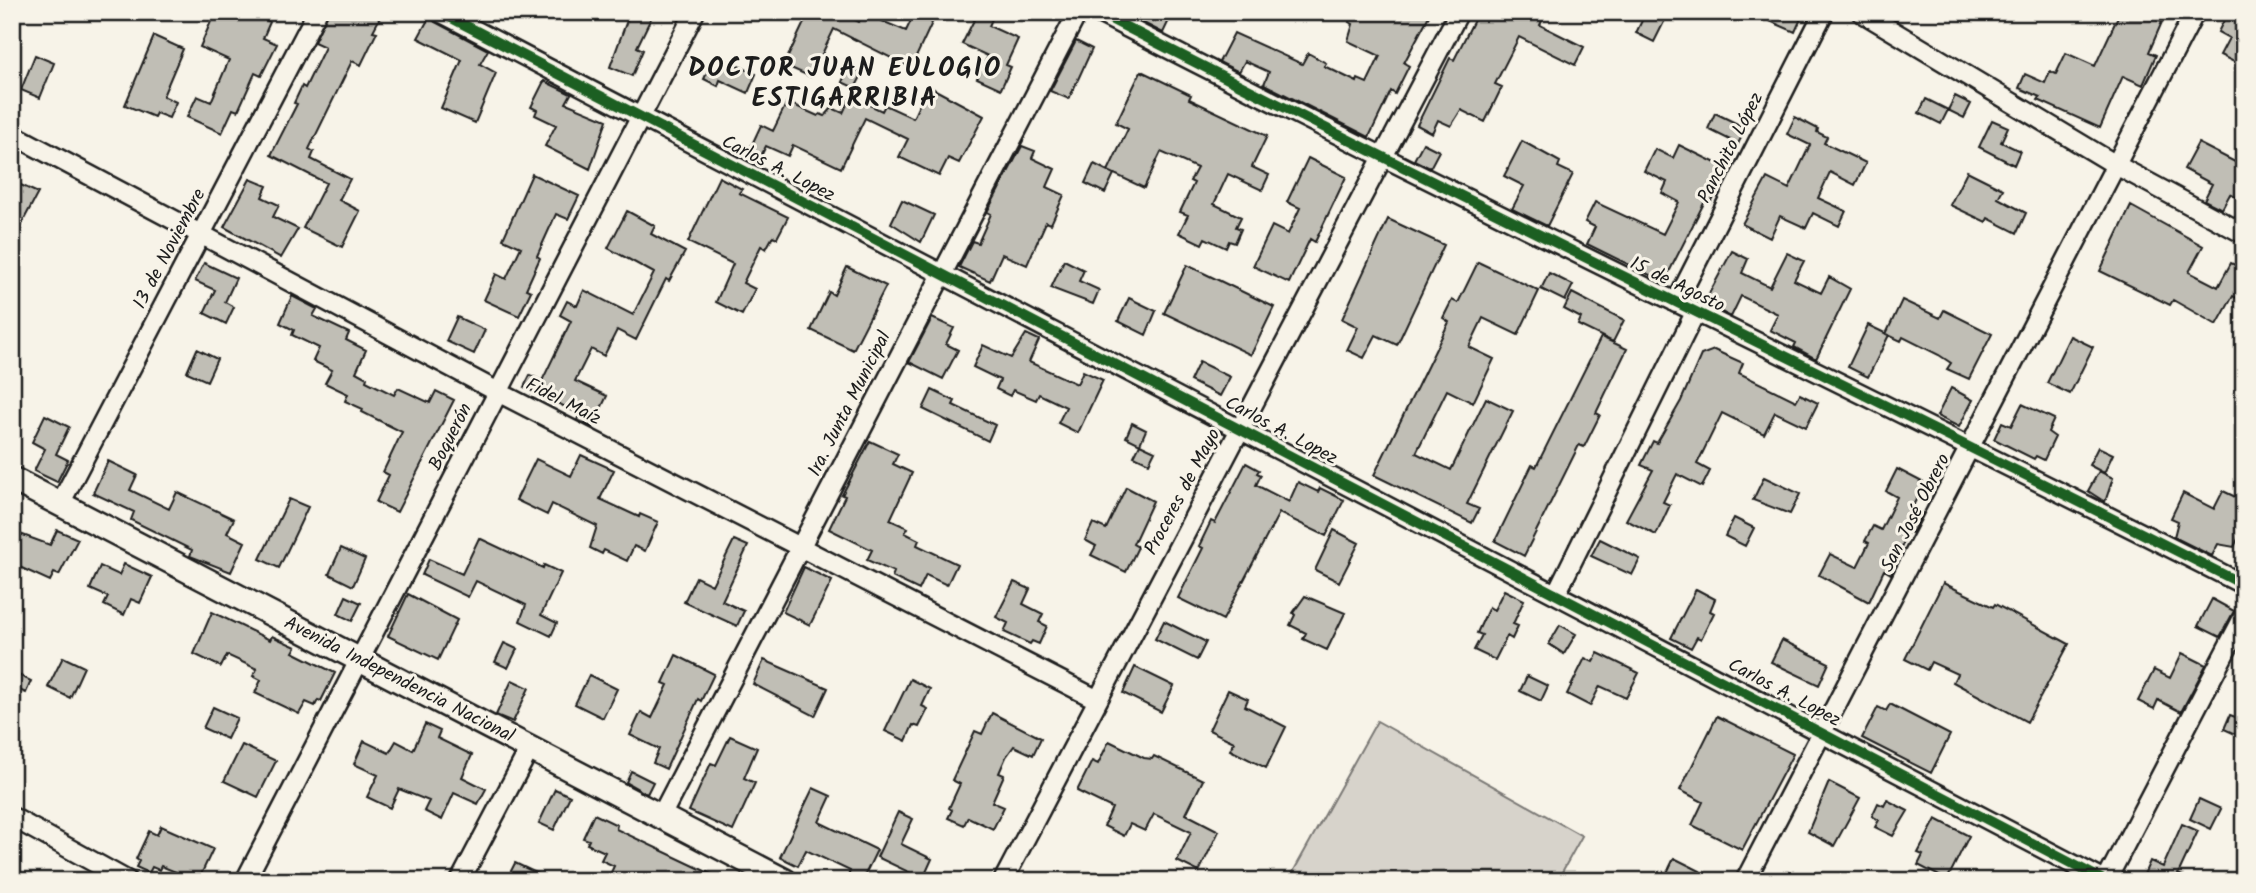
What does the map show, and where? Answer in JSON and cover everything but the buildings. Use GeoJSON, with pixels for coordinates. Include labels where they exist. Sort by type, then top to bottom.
{"type":"FeatureCollection","features":[{"type":"Feature","properties":{"kind":"main road","name":"Avenida Independencia Nacional"},"geometry":{"type":"LineString","coordinates":[[12,479],[785,881]]}},
{"type":"Feature","properties":{"kind":"street","name":"13 de Noviembre"},"geometry":{"type":"LineString","coordinates":[[61,504],[317,12]]}},
{"type":"Feature","properties":{"kind":"street","name":"Carlos A. Lopez"},"geometry":{"type":"LineString","coordinates":[[440,12],[2106,881]]}},
{"type":"Feature","properties":{"kind":"street","name":"Boquerón"},"geometry":{"type":"LineString","coordinates":[[244,881],[695,12]]}},
{"type":"Feature","properties":{"kind":"street","name":"1ra. Junta Municipal"},"geometry":{"type":"LineString","coordinates":[[660,816],[1078,12]]}},
{"type":"Feature","properties":{"kind":"street","name":"15 de Agosto"},"geometry":{"type":"LineString","coordinates":[[1097,12],[1382,159],[1970,446],[2244,585]]}},
{"type":"Feature","properties":{"kind":"street","name":"Proceres de Mayo"},"geometry":{"type":"LineString","coordinates":[[1003,881],[1459,12]]}},
{"type":"Feature","properties":{"kind":"street","name":"Panchito López"},"geometry":{"type":"LineString","coordinates":[[1676,303],[1824,12]]}},
{"type":"Feature","properties":{"kind":"street"},"geometry":{"type":"LineString","coordinates":[[1861,12],[2116,165],[2244,234]]}},
{"type":"Feature","properties":{"kind":"street","name":"San José Obrero"},"geometry":{"type":"LineString","coordinates":[[1745,881],[2195,12]]}},
{"type":"Feature","properties":{"kind":"street","name":"Fidel Maíz"},"geometry":{"type":"LineString","coordinates":[[12,134],[498,392],[1098,699]]}},
{"type":"Feature","properties":{"kind":"street"},"geometry":{"type":"LineString","coordinates":[[1556,594],[1695,313]]}},
{"type":"Feature","properties":{"kind":"street"},"geometry":{"type":"LineString","coordinates":[[2106,881],[2244,616]]}},
{"type":"Feature","properties":{"kind":"street"},"geometry":{"type":"LineString","coordinates":[[460,881],[530,748]]}},
{"type":"Feature","properties":{"kind":"street"},"geometry":{"type":"LineString","coordinates":[[12,817],[128,881]]}},
{"type":"Feature","properties":{"kind":"shaded area"},"geometry":{"type":"Polygon","coordinates":[[[1377,721],[1582,836],[1557,881],[1288,881],[1377,721]]]}},
{"type":"Feature","properties":{"kind":"cycle path"},"geometry":{"type":"LineString","coordinates":[[440,12],[2105,881]]}},
{"type":"Feature","properties":{"kind":"cycle path"},"geometry":{"type":"LineString","coordinates":[[1097,12],[2244,585]]}},
{"type":"Feature","properties":{"kind":"district","name":"DOCTOR JUAN EULOGIO ESTIGARRIBIA"},"geometry":{"type":"Point","coordinates":[845,84]}}]}
